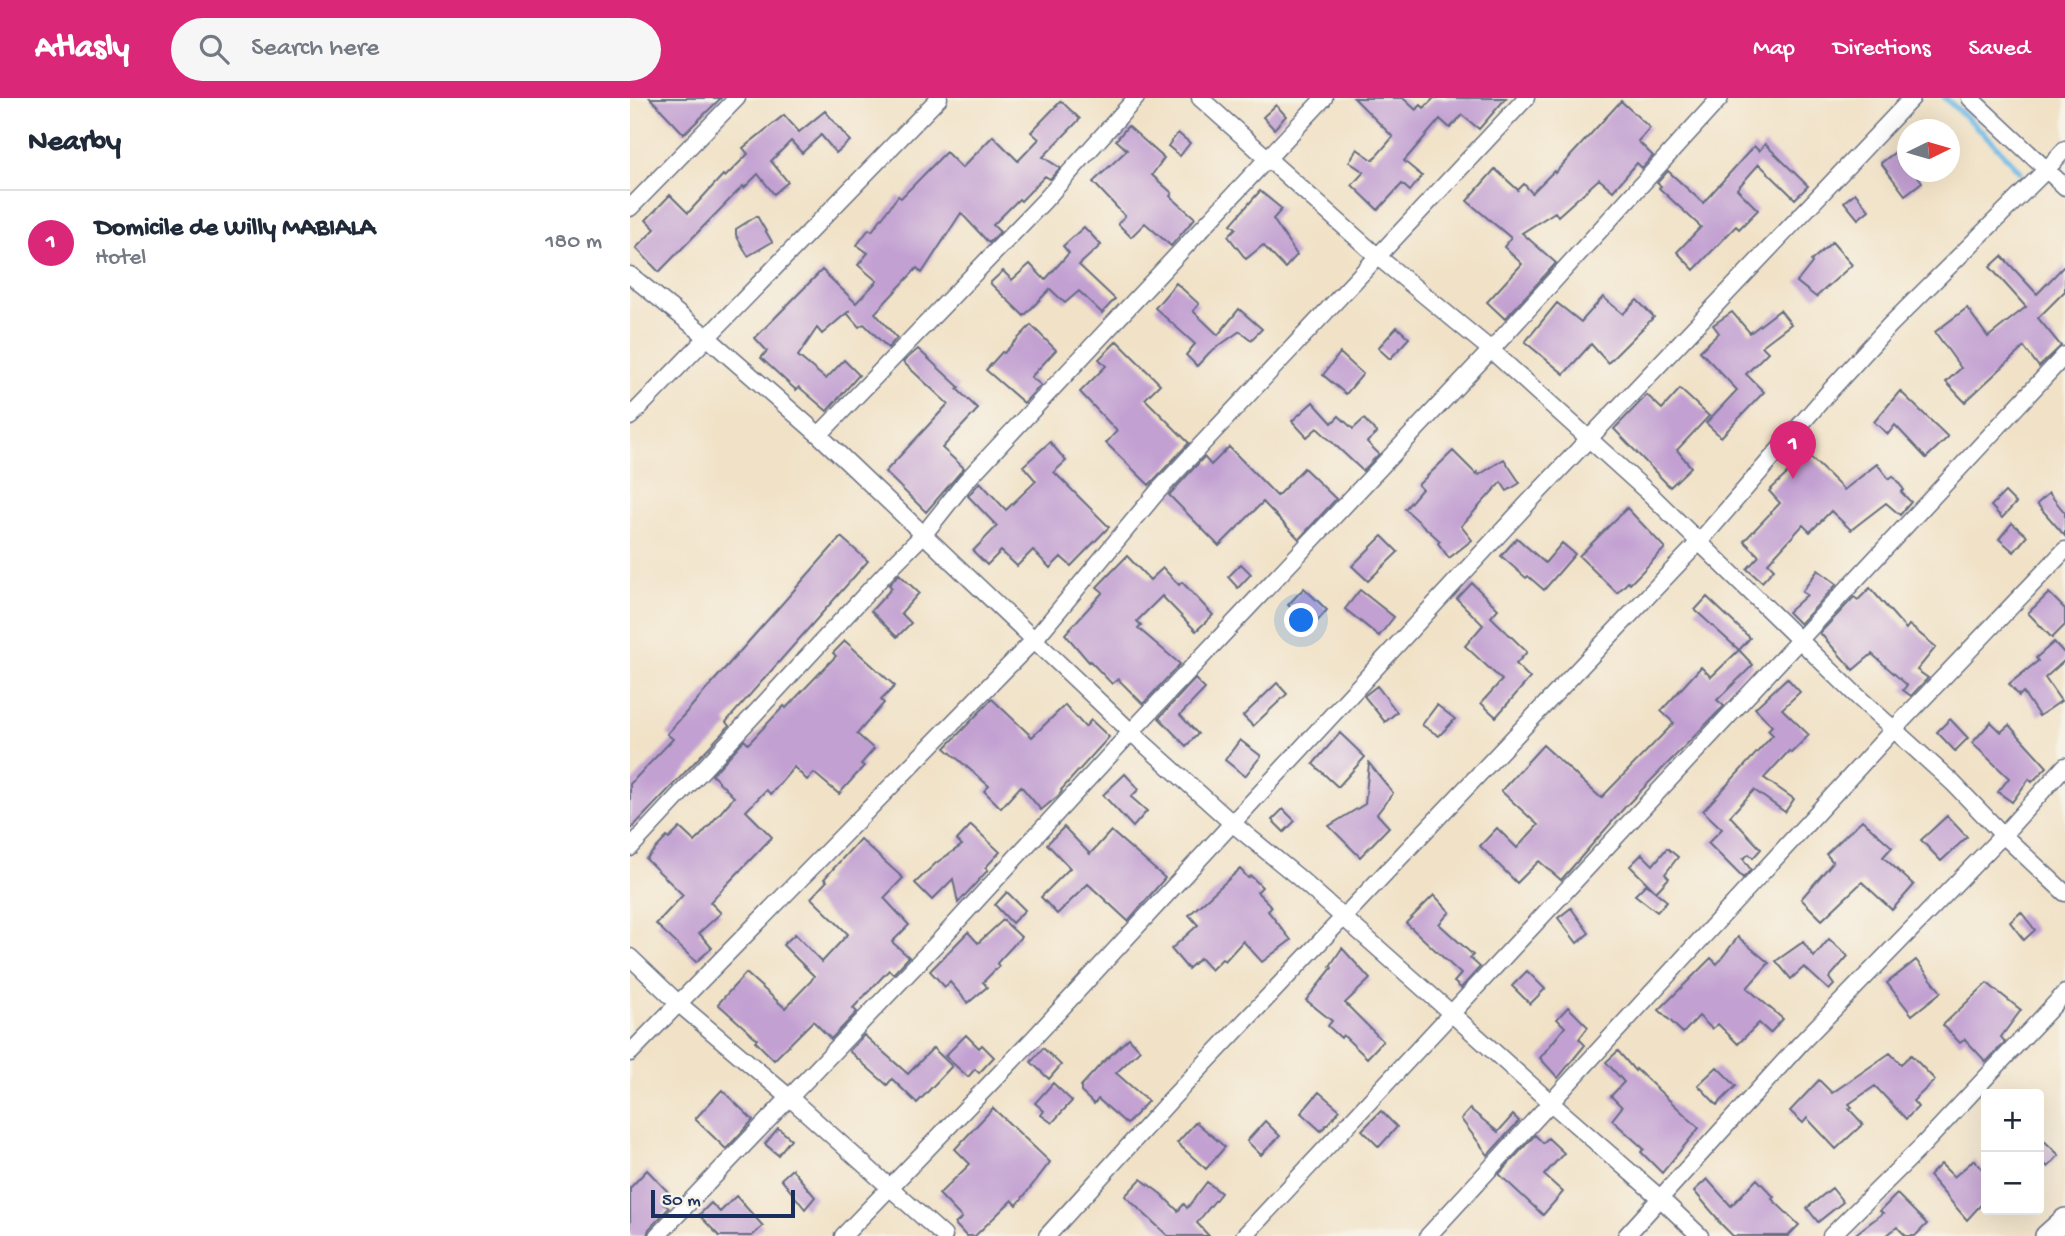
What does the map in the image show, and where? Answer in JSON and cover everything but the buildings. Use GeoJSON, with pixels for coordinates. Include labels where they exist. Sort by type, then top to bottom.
{"type":"FeatureCollection","features":[{"type":"Feature","properties":{"kind":"street"},"geometry":{"type":"LineString","coordinates":[[630,208],[737,98]]}},
{"type":"Feature","properties":{"kind":"street"},"geometry":{"type":"LineString","coordinates":[[630,417],[939,98]]}},
{"type":"Feature","properties":{"kind":"street"},"geometry":{"type":"LineString","coordinates":[[819,435],[1044,201],[1136,98]]}},
{"type":"Feature","properties":{"kind":"street"},"geometry":{"type":"LineString","coordinates":[[1200,98],[1378,257],[1491,350],[1700,541],[1858,697],[1953,783],[2065,893]]}},
{"type":"Feature","properties":{"kind":"street"},"geometry":{"type":"LineString","coordinates":[[630,848],[924,534],[966,481],[1324,98]]}},
{"type":"Feature","properties":{"kind":"street"},"geometry":{"type":"LineString","coordinates":[[630,1053],[1034,640],[1158,491],[1526,98]]}},
{"type":"Feature","properties":{"kind":"street"},"geometry":{"type":"LineString","coordinates":[[657,1236],[941,939],[1131,732],[1491,350],[1720,98]]}},
{"type":"Feature","properties":{"kind":"street"},"geometry":{"type":"LineString","coordinates":[[843,1236],[1033,1039],[1588,440],[1912,98]]}},
{"type":"Feature","properties":{"kind":"street"},"geometry":{"type":"LineString","coordinates":[[1970,98],[2065,187]]}},
{"type":"Feature","properties":{"kind":"street"},"geometry":{"type":"LineString","coordinates":[[1047,1236],[1174,1096],[1700,541],[1890,325],[2048,170],[2065,149]]}},
{"type":"Feature","properties":{"kind":"street"},"geometry":{"type":"LineString","coordinates":[[630,275],[707,337],[819,435],[1131,732],[1232,823],[1344,917],[1700,1236]]}},
{"type":"Feature","properties":{"kind":"street"},"geometry":{"type":"LineString","coordinates":[[1244,1236],[2065,355]]}},
{"type":"Feature","properties":{"kind":"street"},"geometry":{"type":"LineString","coordinates":[[1428,1236],[1894,729],[2065,550]]}},
{"type":"Feature","properties":{"kind":"street"},"geometry":{"type":"LineString","coordinates":[[1626,1236],[1800,1044],[2003,835],[2065,766]]}},
{"type":"Feature","properties":{"kind":"street"},"geometry":{"type":"LineString","coordinates":[[630,957],[678,1003],[790,1098],[944,1236]]}},
{"type":"Feature","properties":{"kind":"street"},"geometry":{"type":"LineString","coordinates":[[1832,1236],[1922,1146],[2065,993]]}},
{"type":"Feature","properties":{"kind":"street"},"geometry":{"type":"LineString","coordinates":[[2046,1236],[2065,1219]]}},
{"type":"Feature","properties":{"kind":"waterway"},"geometry":{"type":"LineString","coordinates":[[1945,98],[1991,140],[2020,172]]}},
{"type":"Feature","properties":{"kind":"place","name":"Domicile de Willy MABIALA"},"geometry":{"type":"Point","coordinates":[1793,479]}}]}
